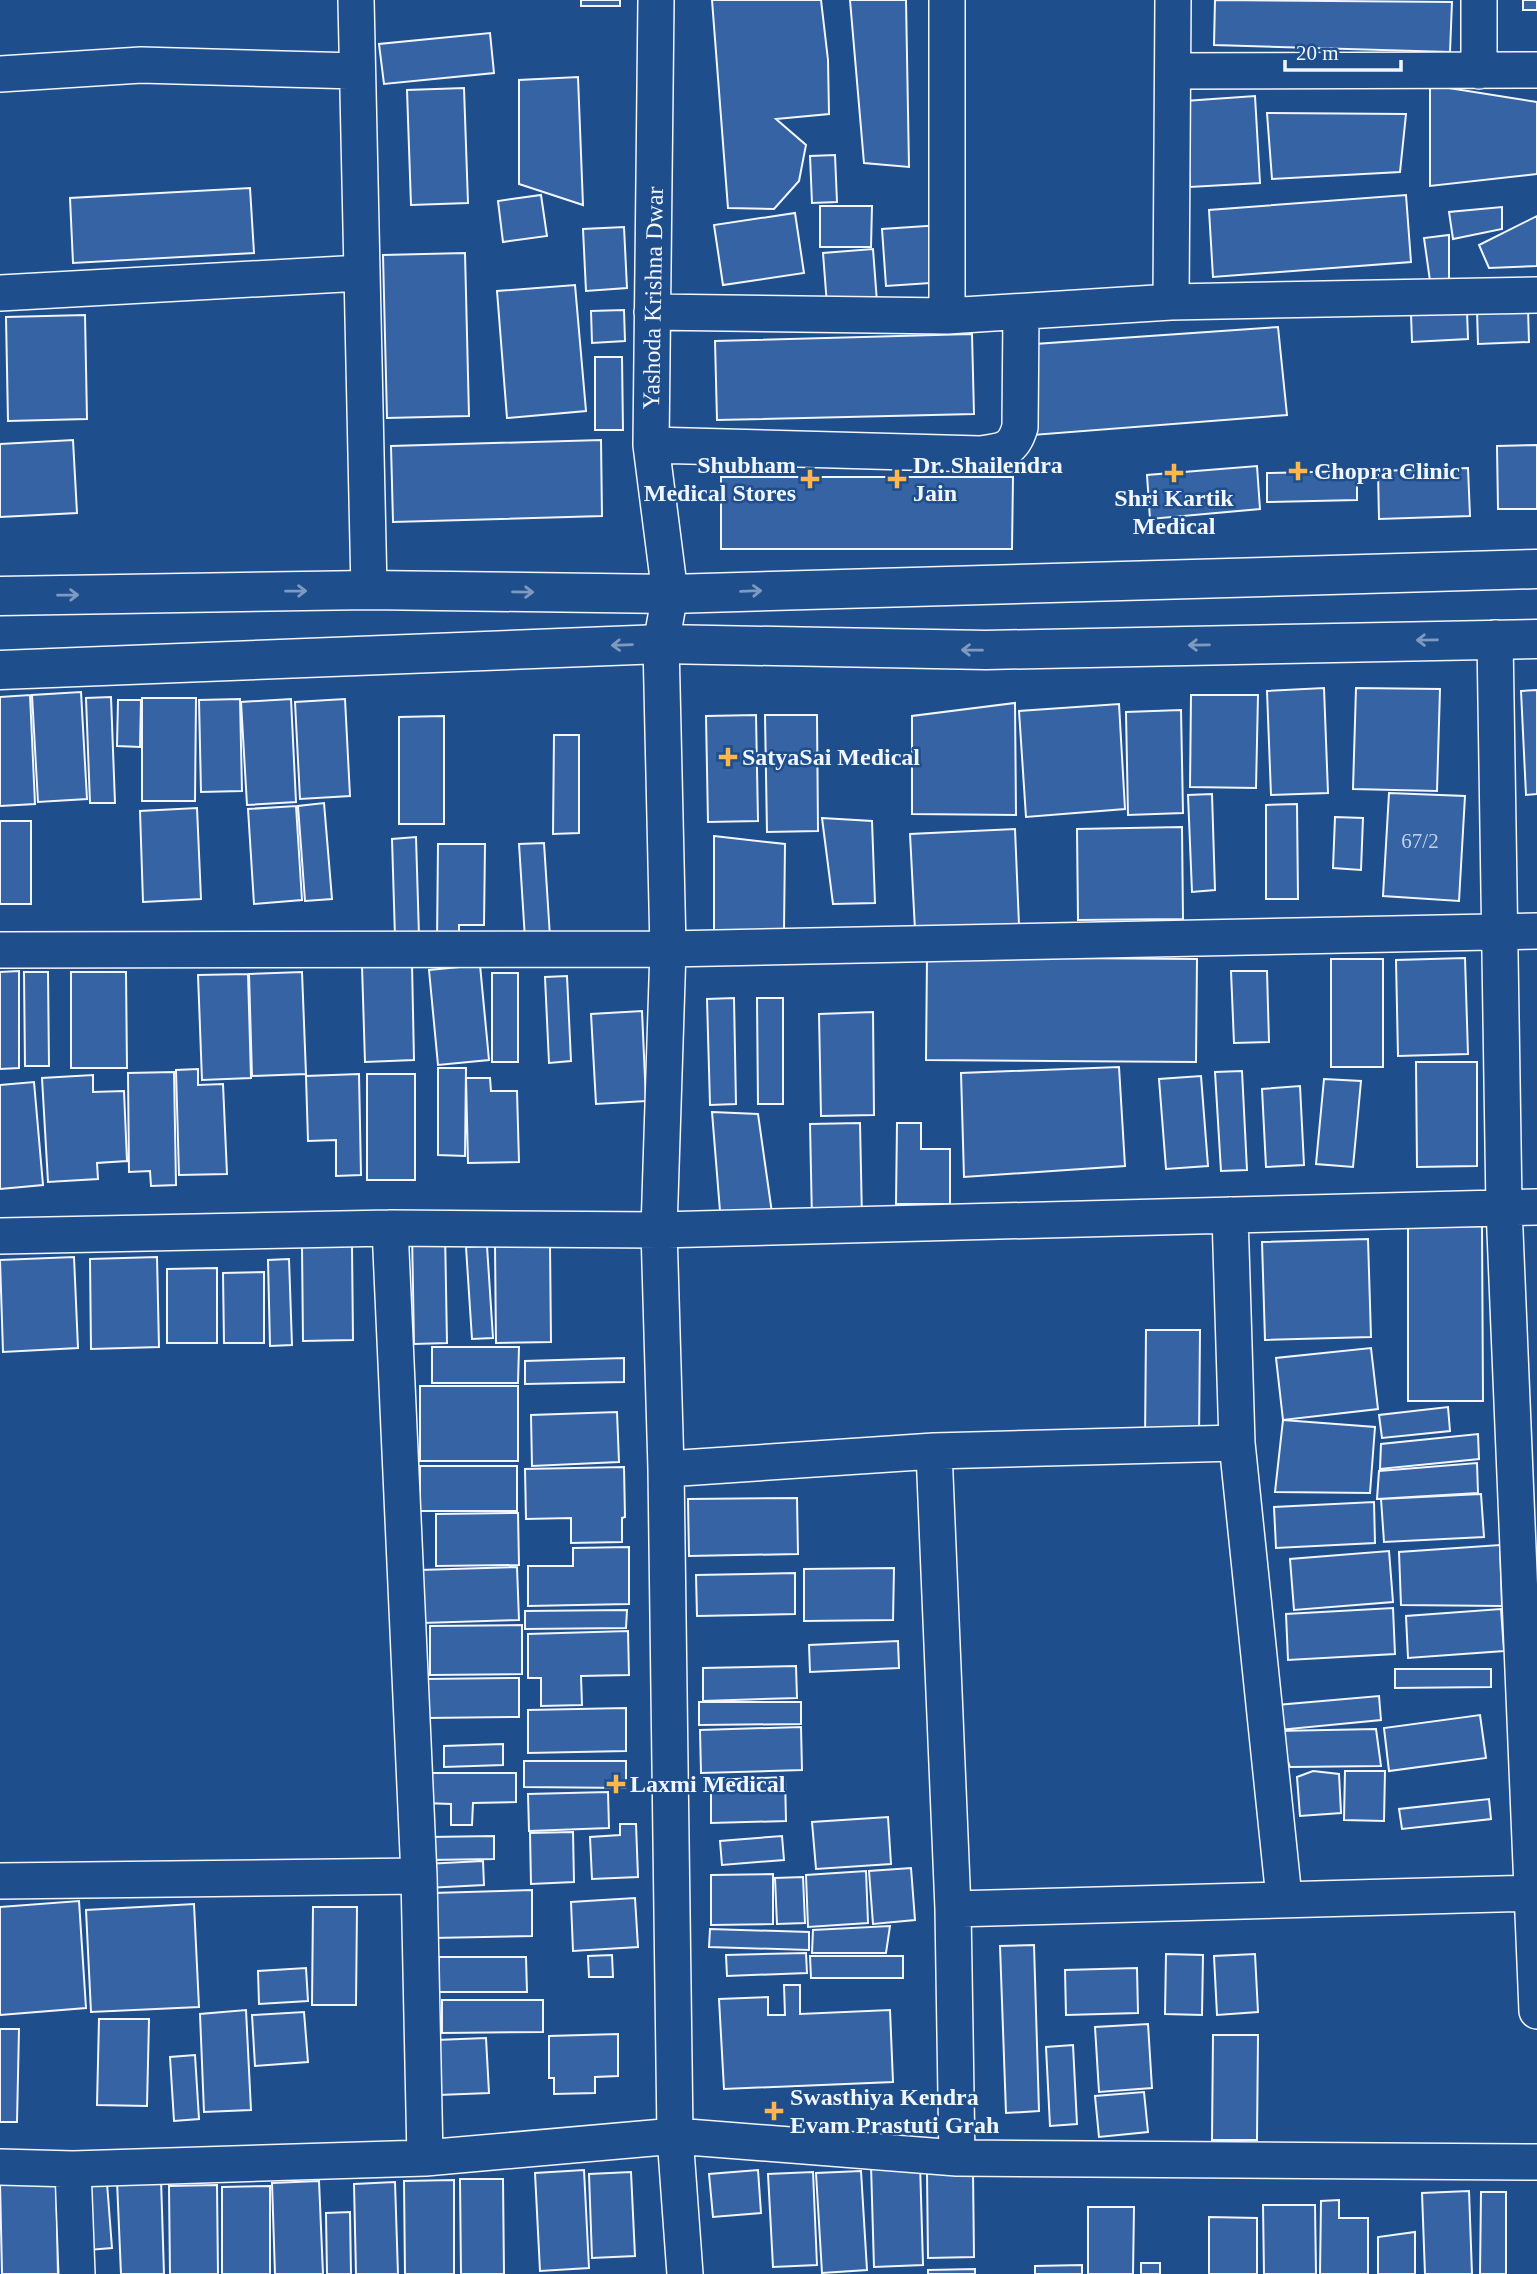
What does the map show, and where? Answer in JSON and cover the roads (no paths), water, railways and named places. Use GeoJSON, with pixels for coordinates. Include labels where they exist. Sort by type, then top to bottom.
{"type":"FeatureCollection","features":[{"type":"Feature","properties":{"kind":"main road"},"geometry":{"type":"LineString","coordinates":[[0,596],[369,590],[670,594],[1537,569]]}},
{"type":"Feature","properties":{"kind":"main road"},"geometry":{"type":"LineString","coordinates":[[0,670],[662,643],[986,650],[1537,639]]}},
{"type":"Feature","properties":{"kind":"street"},"geometry":{"type":"LineString","coordinates":[[356,0],[369,590]]}},
{"type":"Feature","properties":{"kind":"street","name":"Yashoda Krishna Dwar"},"geometry":{"type":"LineString","coordinates":[[656,0],[651,445],[670,594],[662,643],[668,949],[659,1230],[666,1469],[675,2136],[685,2274]]}},
{"type":"Feature","properties":{"kind":"street"},"geometry":{"type":"LineString","coordinates":[[947,0],[947,316]]}},
{"type":"Feature","properties":{"kind":"street"},"geometry":{"type":"LineString","coordinates":[[1171,302],[1173,0]]}},
{"type":"Feature","properties":{"kind":"street"},"geometry":{"type":"LineString","coordinates":[[1479,0],[1479,71]]}},
{"type":"Feature","properties":{"kind":"street"},"geometry":{"type":"LineString","coordinates":[[0,74],[141,65],[357,71]]}},
{"type":"Feature","properties":{"kind":"street"},"geometry":{"type":"LineString","coordinates":[[1173,71],[1537,70]]}},
{"type":"Feature","properties":{"kind":"street"},"geometry":{"type":"LineString","coordinates":[[0,293],[361,273]]}},
{"type":"Feature","properties":{"kind":"street"},"geometry":{"type":"LineString","coordinates":[[652,312],[947,316],[1171,302],[1537,295]]}},
{"type":"Feature","properties":{"kind":"street"},"geometry":{"type":"LineString","coordinates":[[651,445],[980,454],[999,452],[1016,441],[1020,427],[1021,312]]}},
{"type":"Feature","properties":{"kind":"street"},"geometry":{"type":"LineString","coordinates":[[1495,638],[1498,931],[1521,1207],[1537,2011]]}},
{"type":"Feature","properties":{"kind":"street"},"geometry":{"type":"LineString","coordinates":[[0,950],[668,949],[1537,931]]}},
{"type":"Feature","properties":{"kind":"street"},"geometry":{"type":"LineString","coordinates":[[0,1236],[390,1228],[659,1230],[1521,1207]]}},
{"type":"Feature","properties":{"kind":"street"},"geometry":{"type":"LineString","coordinates":[[1230,1215],[1237,1443],[1284,1898]]}},
{"type":"Feature","properties":{"kind":"street"},"geometry":{"type":"LineString","coordinates":[[390,1228],[419,1877],[425,2158]]}},
{"type":"Feature","properties":{"kind":"street"},"geometry":{"type":"LineString","coordinates":[[666,1469],[934,1451],[1237,1443]]}},
{"type":"Feature","properties":{"kind":"street"},"geometry":{"type":"LineString","coordinates":[[934,1451],[953,1909],[957,2158]]}},
{"type":"Feature","properties":{"kind":"street"},"geometry":{"type":"LineString","coordinates":[[0,1881],[419,1877]]}},
{"type":"Feature","properties":{"kind":"street"},"geometry":{"type":"LineString","coordinates":[[953,1909],[1534,1893]]}},
{"type":"Feature","properties":{"kind":"street"},"geometry":{"type":"LineString","coordinates":[[0,2167],[73,2169],[425,2158],[675,2136],[957,2158],[1537,2162]]}},
{"type":"Feature","properties":{"kind":"street"},"geometry":{"type":"LineString","coordinates":[[73,2169],[77,2274]]}},
{"type":"Feature","properties":{"kind":"place","name":"Chopra Clinic"},"geometry":{"type":"Point","coordinates":[1298,471]}},
{"type":"Feature","properties":{"kind":"place","name":"Shri Kartik Medical"},"geometry":{"type":"Point","coordinates":[1174,473]}},
{"type":"Feature","properties":{"kind":"place","name":"Shubham Medical Stores"},"geometry":{"type":"Point","coordinates":[810,479]}},
{"type":"Feature","properties":{"kind":"place","name":"Dr. Shailendra Jain"},"geometry":{"type":"Point","coordinates":[897,479]}},
{"type":"Feature","properties":{"kind":"place","name":"SatyaSai Medical"},"geometry":{"type":"Point","coordinates":[728,757]}},
{"type":"Feature","properties":{"kind":"place","name":"Laxmi Medical"},"geometry":{"type":"Point","coordinates":[616,1784]}},
{"type":"Feature","properties":{"kind":"place","name":"Swasthiya Kendra Evam Prastuti Grah"},"geometry":{"type":"Point","coordinates":[774,2111]}}]}
